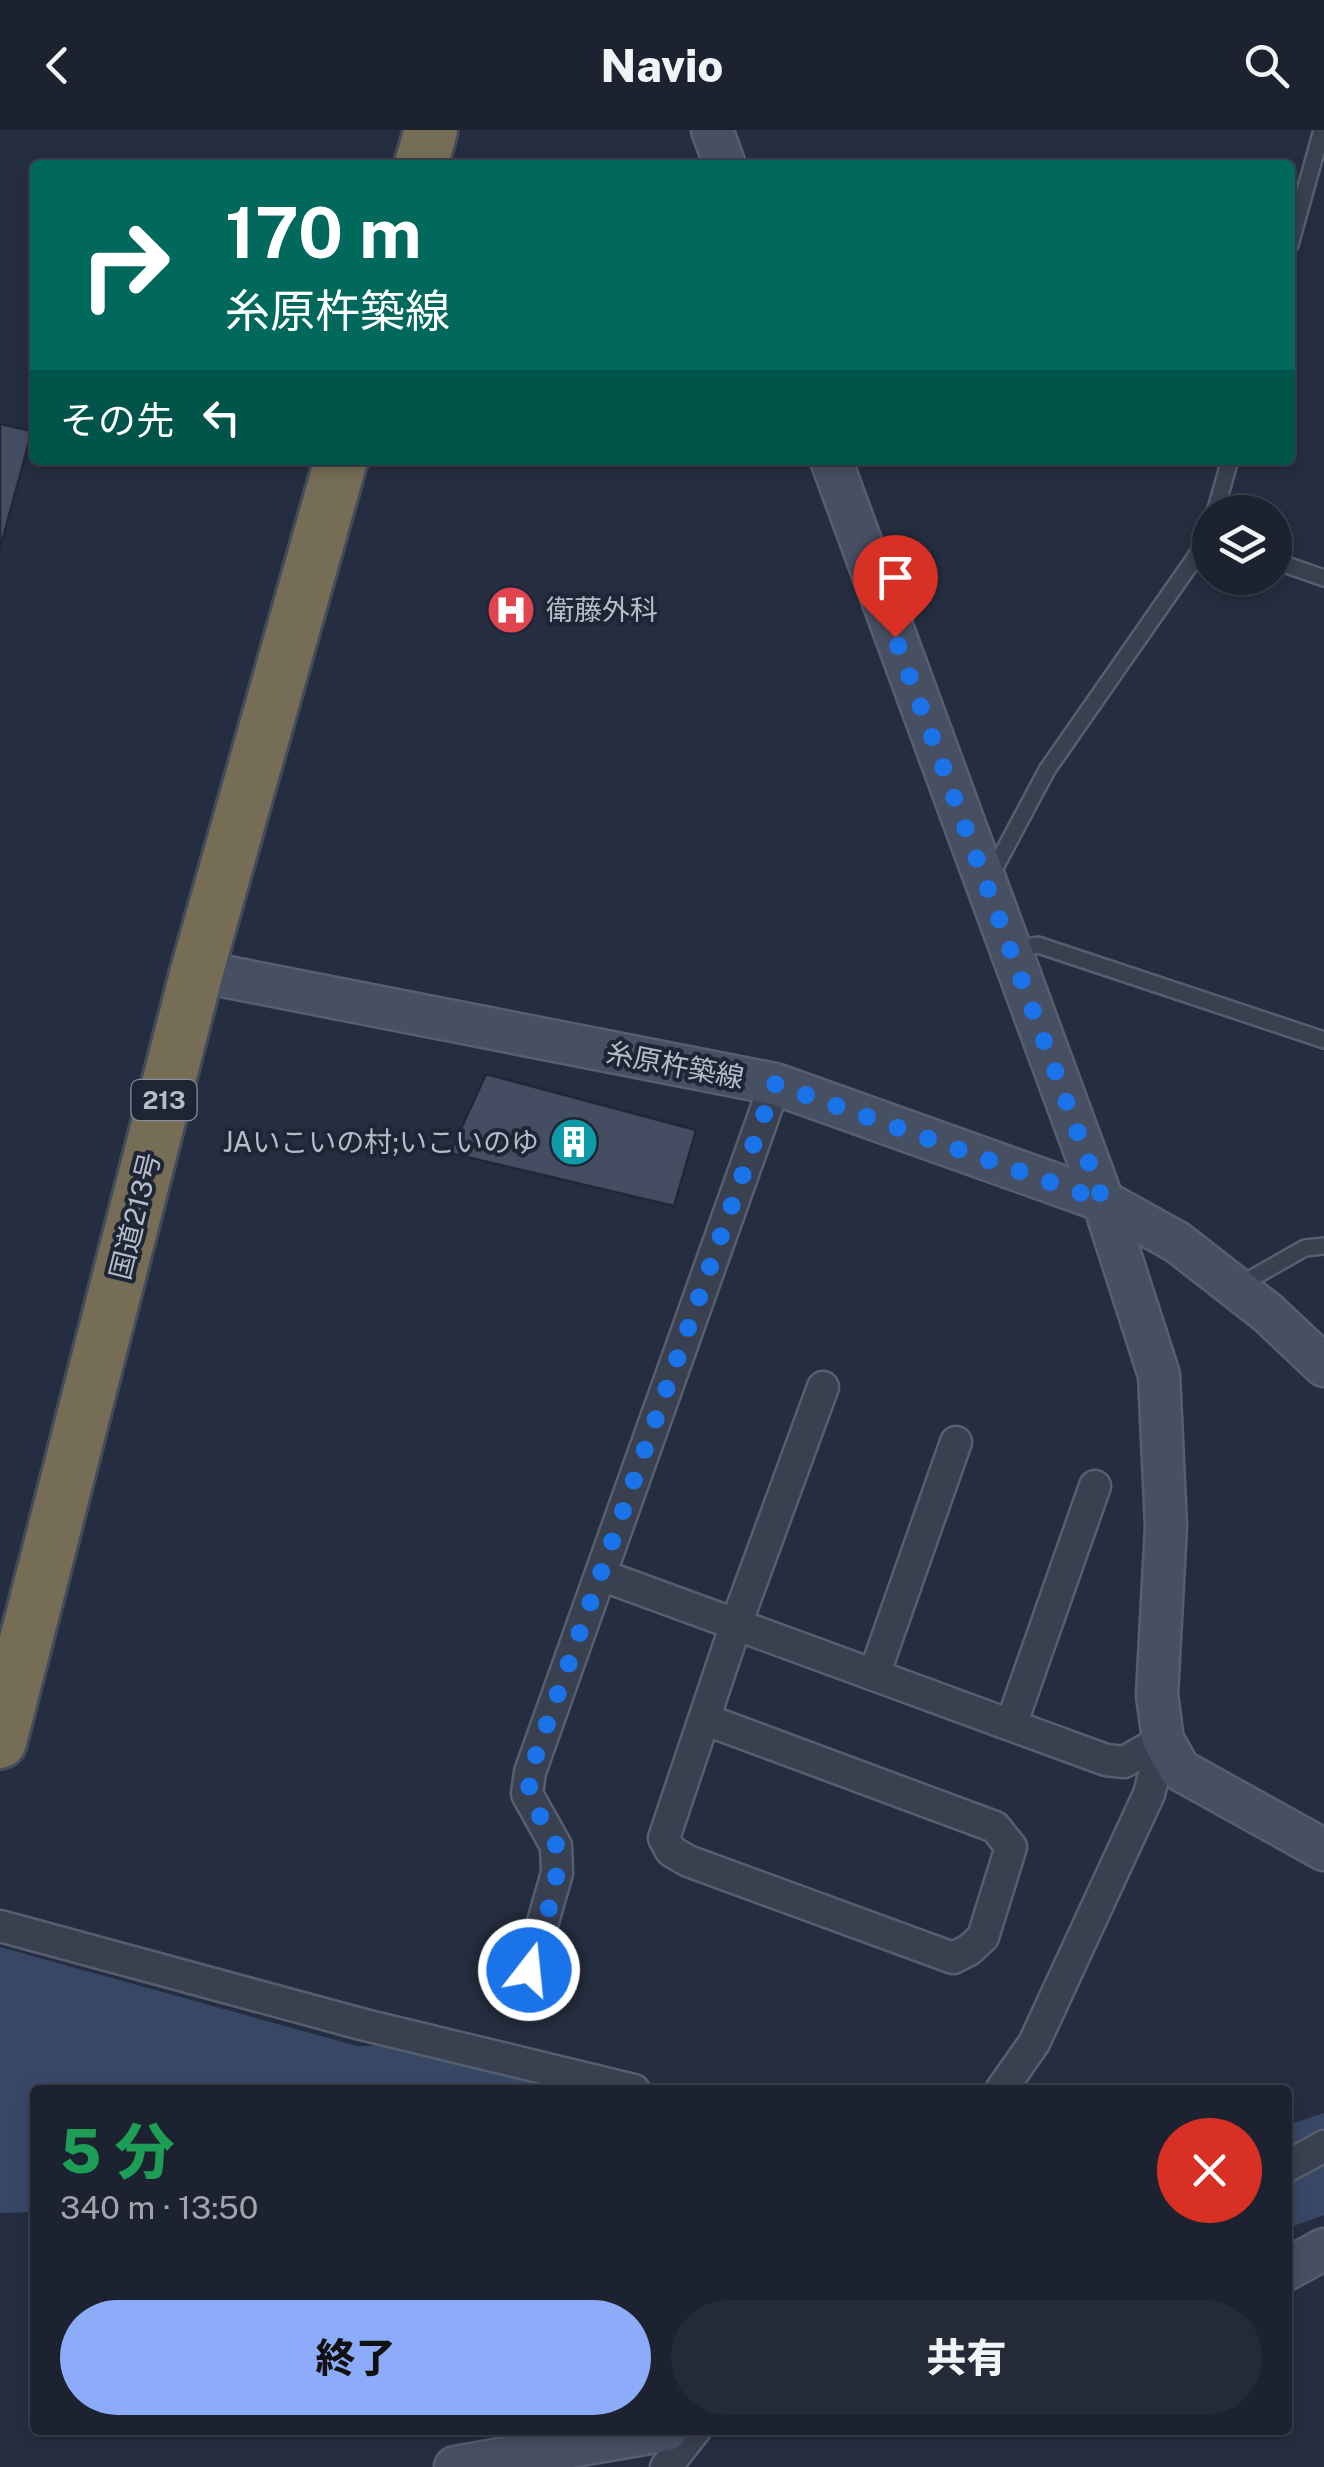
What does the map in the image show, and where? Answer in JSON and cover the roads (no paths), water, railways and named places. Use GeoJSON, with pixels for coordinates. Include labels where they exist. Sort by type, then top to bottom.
{"type":"FeatureCollection","features":[{"type":"Feature","properties":{"kind":"highway"},"geometry":{"type":"LineString","coordinates":[[422,160],[431,130]]}},
{"type":"Feature","properties":{"kind":"highway","name":"国道213号"},"geometry":{"type":"LineString","coordinates":[[0,1742],[197,971],[340,465]]}},
{"type":"Feature","properties":{"kind":"street"},"geometry":{"type":"LineString","coordinates":[[712,130],[722,160]]}},
{"type":"Feature","properties":{"kind":"street"},"geometry":{"type":"LineString","coordinates":[[833,465],[1103,1201],[1159,1375],[1166,1526],[1156,1695],[1163,1740],[1180,1770],[1324,1850]]}},
{"type":"Feature","properties":{"kind":"street","name":"糸原杵築線"},"geometry":{"type":"LineString","coordinates":[[197,971],[775,1084],[1103,1201],[1177,1242],[1324,1366]]}},
{"type":"Feature","properties":{"kind":"street"},"geometry":{"type":"LineString","coordinates":[[520,2002],[557,1873],[556,1846],[527,1794],[530,1772],[775,1084]]}},
{"type":"Feature","properties":{"kind":"street"},"geometry":{"type":"LineString","coordinates":[[704,1719],[996,1827],[1011,1847],[982,1937],[954,1958],[688,1862],[671,1850],[664,1838],[704,1719],[736,1624],[822,1387]]}},
{"type":"Feature","properties":{"kind":"street"},"geometry":{"type":"LineString","coordinates":[[874,1675],[956,1442]]}},
{"type":"Feature","properties":{"kind":"street"},"geometry":{"type":"LineString","coordinates":[[1011,1724],[1095,1486]]}},
{"type":"Feature","properties":{"kind":"street"},"geometry":{"type":"LineString","coordinates":[[601,1575],[1106,1760],[1124,1762],[1163,1740]]}},
{"type":"Feature","properties":{"kind":"street"},"geometry":{"type":"LineString","coordinates":[[1005,2085],[1034,2043],[1059,1990],[1148,1794],[1163,1740]]}},
{"type":"Feature","properties":{"kind":"street"},"geometry":{"type":"LineString","coordinates":[[0,1926],[361,2024],[613,2085]]}},
{"type":"Feature","properties":{"kind":"street"},"geometry":{"type":"LineString","coordinates":[[1292,2164],[1324,2146]]}},
{"type":"Feature","properties":{"kind":"street"},"geometry":{"type":"LineString","coordinates":[[1292,2266],[1324,2249]]}},
{"type":"Feature","properties":{"kind":"street"},"geometry":{"type":"LineString","coordinates":[[455,2467],[637,2435]]}},
{"type":"Feature","properties":{"kind":"street"},"geometry":{"type":"LineString","coordinates":[[666,2467],[691,2435]]}},
{"type":"Feature","properties":{"kind":"lane"},"geometry":{"type":"LineString","coordinates":[[1295,228],[1322,130]]}},
{"type":"Feature","properties":{"kind":"lane"},"geometry":{"type":"LineString","coordinates":[[1220,495],[1229,465]]}},
{"type":"Feature","properties":{"kind":"lane"},"geometry":{"type":"LineString","coordinates":[[985,885],[1047,770],[1192,561]]}},
{"type":"Feature","properties":{"kind":"lane"},"geometry":{"type":"LineString","coordinates":[[1292,568],[1324,578]]}},
{"type":"Feature","properties":{"kind":"lane"},"geometry":{"type":"LineString","coordinates":[[1009,950],[1038,945],[1324,1040]]}},
{"type":"Feature","properties":{"kind":"lane"},"geometry":{"type":"LineString","coordinates":[[1235,1288],[1305,1248],[1324,1246]]}},
{"type":"Feature","properties":{"kind":"water"},"geometry":{"type":"Polygon","coordinates":[[[0,1947],[357,2046],[398,2045],[575,2085],[30,2085],[30,2212],[0,2213],[0,1947]]]}},
{"type":"Feature","properties":{"kind":"water"},"geometry":{"type":"Polygon","coordinates":[[[1324,2113],[1324,2215],[1292,2227],[1292,2124],[1324,2113]]]}},
{"type":"Feature","properties":{"kind":"place","name":"衛藤外科"},"geometry":{"type":"Point","coordinates":[511,610]}},
{"type":"Feature","properties":{"kind":"place","name":"JAいこいの村;いこいのゆ"},"geometry":{"type":"Point","coordinates":[574,1142]}}]}
